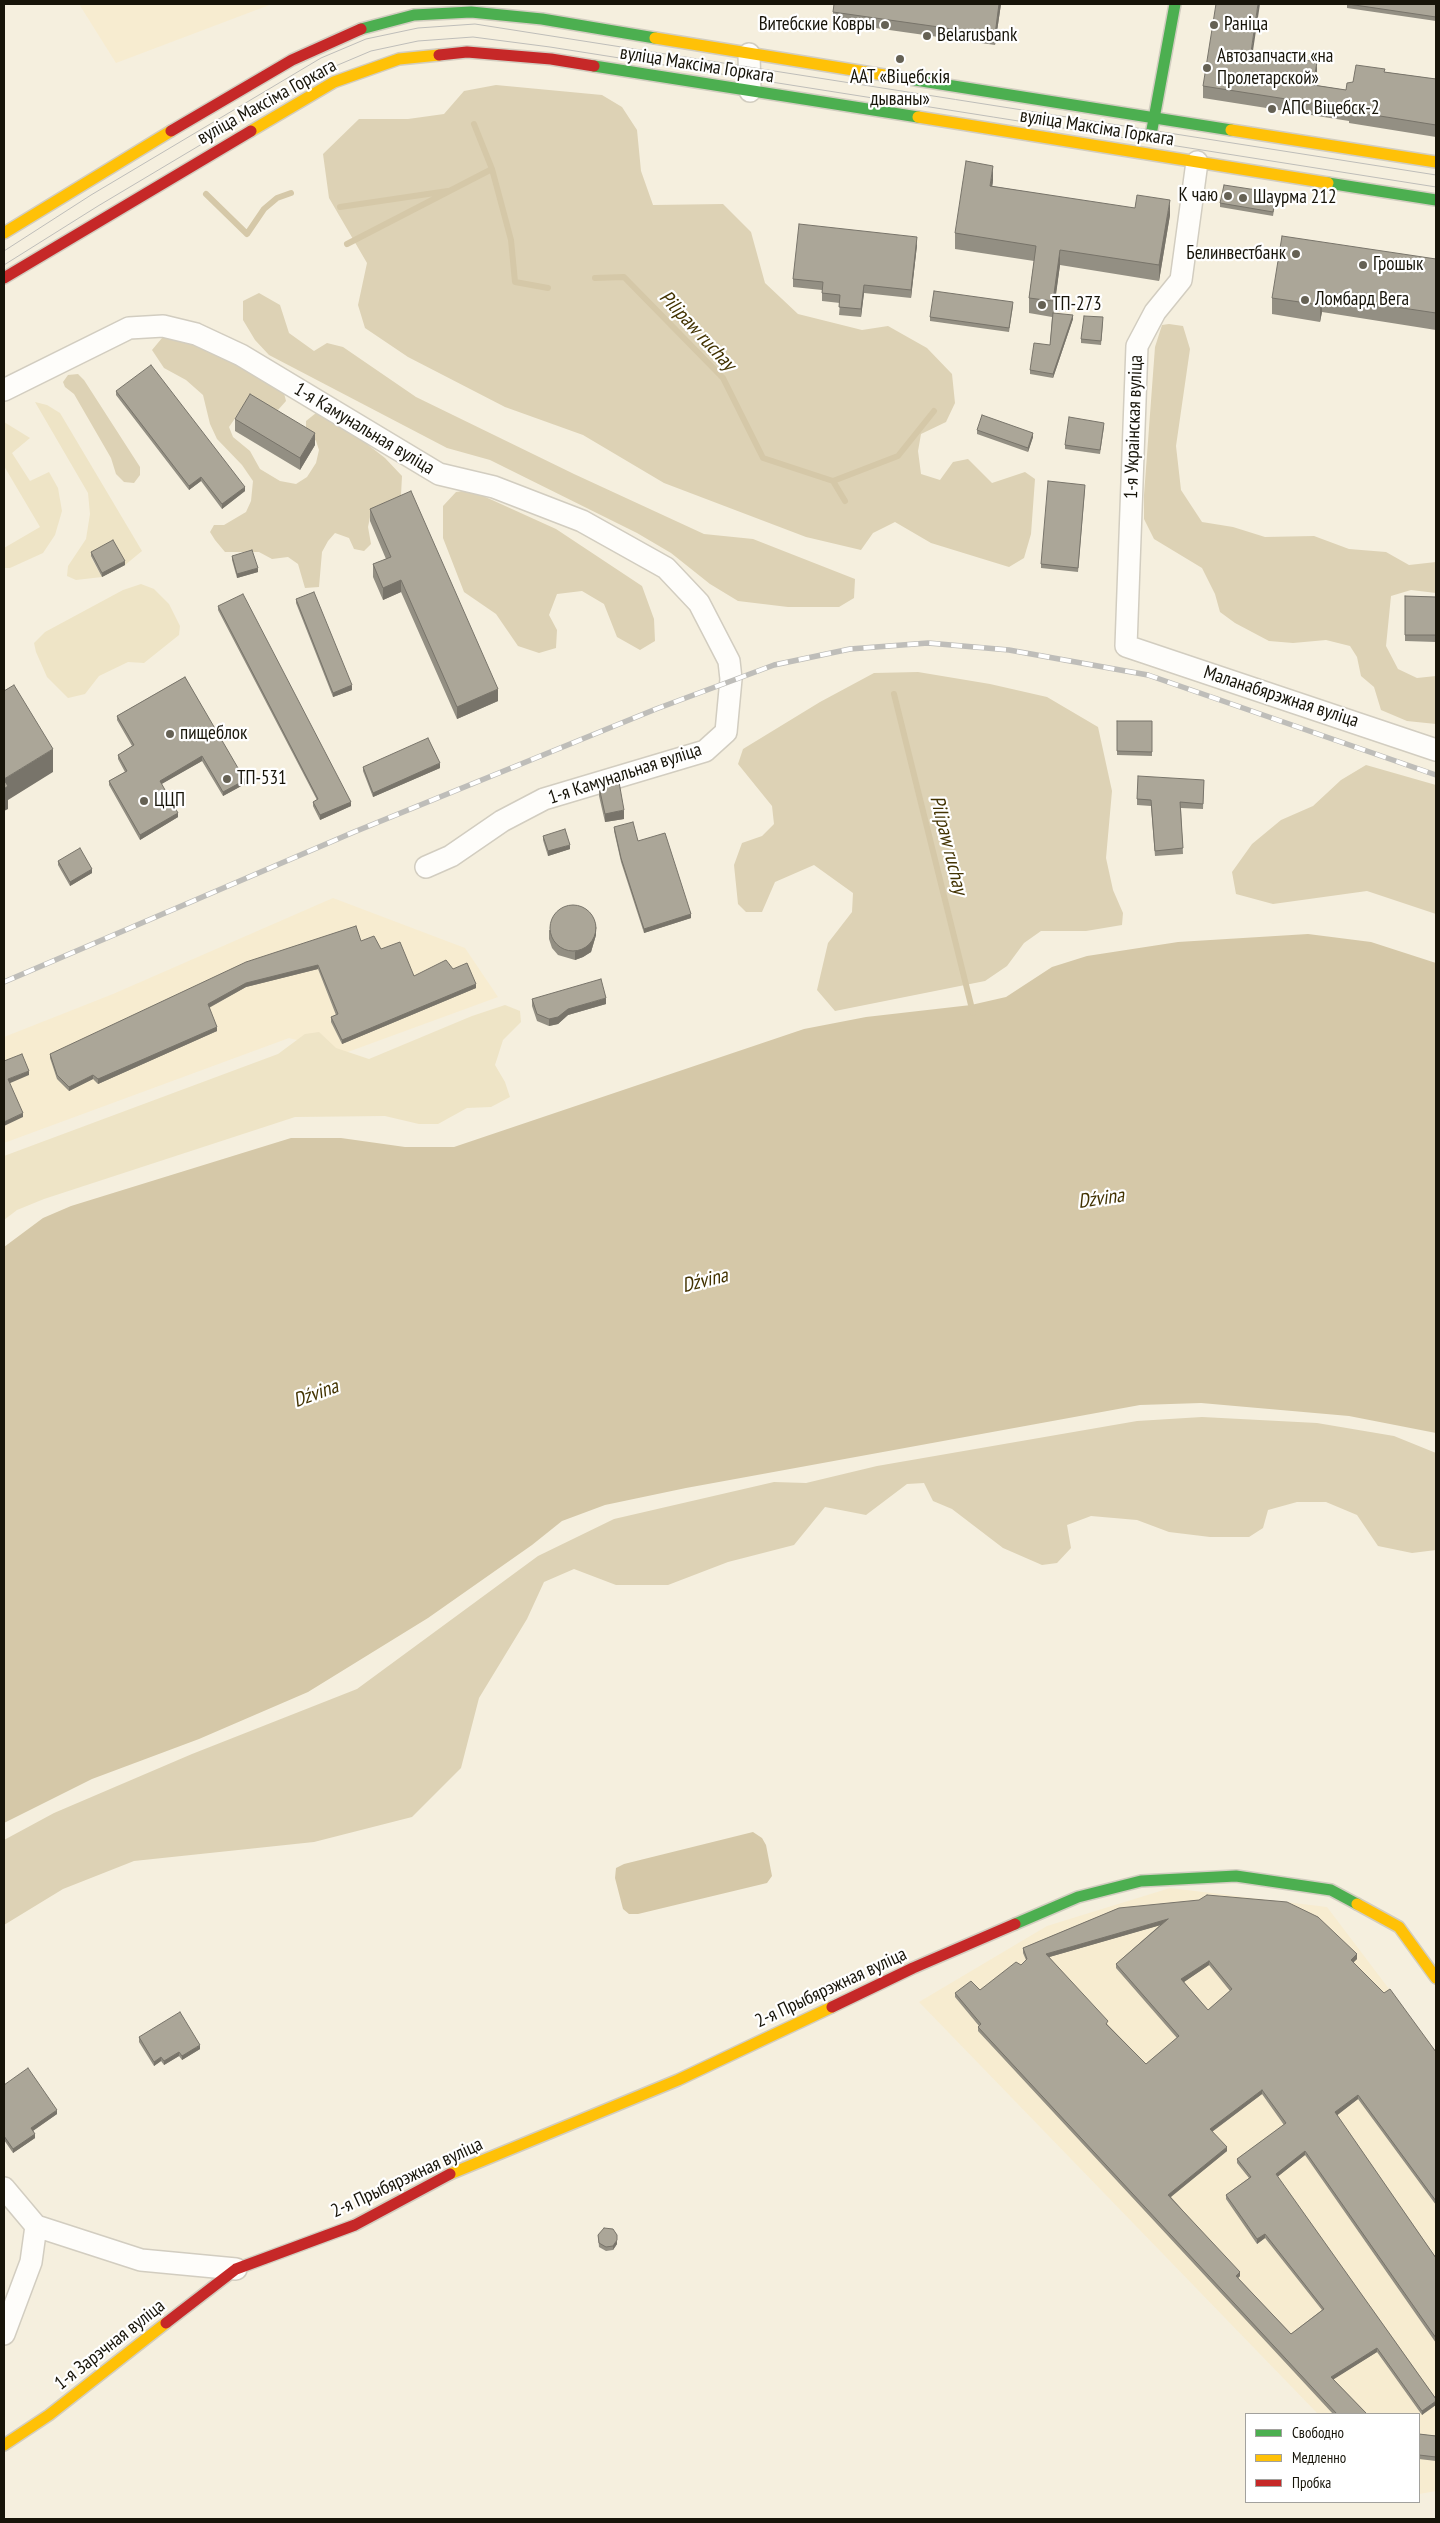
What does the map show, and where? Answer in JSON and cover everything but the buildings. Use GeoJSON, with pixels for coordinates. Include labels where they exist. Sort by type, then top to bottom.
{"type":"FeatureCollection","features":[{"type":"Feature","properties":{"kind":"main road"},"geometry":{"type":"LineString","coordinates":[[1148,154],[1175,4]]}},
{"type":"Feature","properties":{"kind":"main road","name":"вуліца Максіма Горкага"},"geometry":{"type":"LineString","coordinates":[[4,234],[84,183],[292,60],[351,32],[414,15],[471,12],[542,19],[749,54],[1436,162]]}},
{"type":"Feature","properties":{"kind":"main road","name":"вуліца Максіма Горкага"},"geometry":{"type":"LineString","coordinates":[[4,278],[253,128],[334,82],[399,59],[467,52],[551,59],[1436,200]]}},
{"type":"Feature","properties":{"kind":"main road","name":"2-я Прыбярэжная вуліца"},"geometry":{"type":"LineString","coordinates":[[236,2269],[355,2225],[437,2179],[678,2080],[913,1968],[1078,1897],[1141,1880],[1236,1876],[1331,1890],[1399,1927],[1436,1978]]}},
{"type":"Feature","properties":{"kind":"main road","name":"1-я Зарэчная вуліца"},"geometry":{"type":"LineString","coordinates":[[4,2445],[49,2415],[236,2269]]}},
{"type":"Feature","properties":{"kind":"street"},"geometry":{"type":"LineString","coordinates":[[749,54],[750,91]]}},
{"type":"Feature","properties":{"kind":"street","name":"1-я Украінская вуліца"},"geometry":{"type":"LineString","coordinates":[[1126,646],[1137,346],[1155,312],[1181,280],[1197,162]]}},
{"type":"Feature","properties":{"kind":"street","name":"1-я Камунальная вуліца"},"geometry":{"type":"LineString","coordinates":[[4,390],[129,328],[163,326],[196,334],[241,355],[439,474],[494,487],[582,521],[666,568],[699,603],[729,661],[732,679],[726,732],[705,751],[544,799],[502,821],[451,856],[426,867]]}},
{"type":"Feature","properties":{"kind":"street","name":"Маланабярэжная вуліца"},"geometry":{"type":"LineString","coordinates":[[1126,646],[1436,750]]}},
{"type":"Feature","properties":{"kind":"street"},"geometry":{"type":"LineString","coordinates":[[4,2188],[36,2226],[140,2260],[236,2269]]}},
{"type":"Feature","properties":{"kind":"street"},"geometry":{"type":"LineString","coordinates":[[4,2334],[31,2262],[36,2226]]}},
{"type":"Feature","properties":{"kind":"shaded area"},"geometry":{"type":"Polygon","coordinates":[[[79,4],[272,4],[116,63],[79,4]]]}},
{"type":"Feature","properties":{"kind":"shaded area"},"geometry":{"type":"Polygon","coordinates":[[[496,85],[602,95],[622,107],[637,130],[641,171],[653,205],[723,204],[751,232],[765,283],[798,314],[862,330],[888,326],[927,348],[952,374],[955,403],[946,422],[921,434],[918,451],[921,474],[940,480],[953,462],[968,459],[992,483],[1025,472],[1035,479],[1031,534],[1024,558],[1009,567],[931,543],[895,522],[873,533],[861,550],[806,537],[664,483],[583,435],[505,407],[408,357],[365,328],[358,305],[367,263],[329,198],[323,154],[359,119],[408,119],[444,114],[464,91],[496,85]]]}},
{"type":"Feature","properties":{"kind":"shaded area"},"geometry":{"type":"Polygon","coordinates":[[[259,293],[280,305],[289,333],[314,351],[327,343],[343,347],[416,397],[574,474],[704,534],[753,539],[855,579],[854,598],[839,607],[788,607],[738,601],[710,584],[671,553],[637,533],[490,460],[447,448],[269,355],[255,340],[243,320],[243,301],[259,293]]]}},
{"type":"Feature","properties":{"kind":"shaded area"},"geometry":{"type":"Polygon","coordinates":[[[1162,325],[1183,326],[1190,349],[1176,446],[1181,490],[1202,522],[1233,527],[1265,537],[1314,536],[1349,549],[1386,552],[1409,565],[1436,562],[1436,593],[1411,590],[1391,596],[1386,646],[1398,669],[1417,678],[1436,676],[1436,724],[1407,721],[1381,710],[1374,687],[1361,676],[1357,657],[1350,646],[1326,640],[1293,643],[1269,641],[1235,623],[1220,612],[1215,594],[1202,568],[1154,539],[1144,519],[1144,495],[1155,347],[1162,325]]]}},
{"type":"Feature","properties":{"kind":"shaded area"},"geometry":{"type":"Polygon","coordinates":[[[162,338],[179,338],[239,365],[284,393],[286,401],[278,410],[245,404],[229,427],[233,437],[250,451],[260,469],[280,481],[296,484],[307,477],[316,463],[319,450],[316,441],[306,429],[306,421],[316,413],[332,417],[385,458],[402,476],[401,495],[393,508],[370,517],[368,527],[371,544],[364,551],[354,549],[349,538],[335,533],[328,541],[322,552],[319,587],[305,588],[298,564],[288,557],[272,559],[259,552],[225,552],[215,540],[210,532],[214,525],[224,525],[246,512],[251,501],[253,481],[242,465],[217,439],[210,424],[203,395],[186,380],[164,368],[152,350],[162,338]]]}},
{"type":"Feature","properties":{"kind":"shaded area"},"geometry":{"type":"Polygon","coordinates":[[[78,374],[84,380],[140,467],[140,475],[134,483],[124,482],[116,474],[111,458],[74,394],[65,387],[63,382],[68,375],[78,374]]]}},
{"type":"Feature","properties":{"kind":"shaded area"},"geometry":{"type":"Polygon","coordinates":[[[35,402],[47,405],[60,413],[142,551],[125,565],[113,544],[91,557],[102,577],[76,580],[67,576],[68,566],[86,539],[90,514],[88,493],[35,402]]]}},
{"type":"Feature","properties":{"kind":"shaded area"},"geometry":{"type":"Polygon","coordinates":[[[4,422],[30,438],[12,453],[30,481],[49,472],[58,488],[62,511],[55,535],[43,553],[10,568],[4,568],[4,548],[40,527],[4,466],[4,422]]]}},
{"type":"Feature","properties":{"kind":"shaded area"},"geometry":{"type":"Polygon","coordinates":[[[470,490],[556,529],[642,586],[654,619],[655,641],[640,650],[617,637],[604,604],[582,591],[557,594],[549,615],[557,630],[556,648],[539,653],[518,646],[496,614],[464,592],[443,538],[443,506],[456,492],[470,490]]]}},
{"type":"Feature","properties":{"kind":"shaded area"},"geometry":{"type":"Polygon","coordinates":[[[141,584],[154,589],[169,604],[180,626],[179,635],[144,663],[128,662],[99,676],[85,694],[68,698],[47,677],[34,643],[45,632],[123,590],[141,584]]]}},
{"type":"Feature","properties":{"kind":"shaded area"},"geometry":{"type":"Polygon","coordinates":[[[918,672],[990,684],[1047,697],[1098,727],[1112,791],[1106,858],[1113,890],[1123,913],[1122,925],[1086,931],[1041,931],[1024,943],[1007,966],[985,981],[835,1011],[817,990],[828,943],[852,912],[853,893],[814,865],[775,882],[762,912],[746,912],[738,904],[734,865],[742,843],[762,836],[774,824],[772,806],[738,764],[743,749],[820,702],[874,673],[918,672]]]}},
{"type":"Feature","properties":{"kind":"shaded area"},"geometry":{"type":"Polygon","coordinates":[[[1366,765],[1436,785],[1436,914],[1367,891],[1273,904],[1236,894],[1232,872],[1252,844],[1281,820],[1313,806],[1341,780],[1366,765]]]}},
{"type":"Feature","properties":{"kind":"shaded area"},"geometry":{"type":"Polygon","coordinates":[[[333,898],[465,948],[498,997],[345,1053],[289,1038],[4,1143],[4,1037],[113,994],[333,898]]]}},
{"type":"Feature","properties":{"kind":"shaded area"},"geometry":{"type":"Polygon","coordinates":[[[505,1005],[520,1011],[521,1022],[503,1040],[495,1065],[505,1082],[510,1097],[491,1107],[467,1108],[438,1124],[419,1124],[385,1116],[295,1117],[44,1199],[17,1210],[4,1220],[4,1156],[278,1054],[305,1034],[319,1032],[336,1048],[369,1059],[472,1016],[505,1005]]]}},
{"type":"Feature","properties":{"kind":"shaded area"},"geometry":{"type":"Polygon","coordinates":[[[1202,1417],[1317,1423],[1394,1436],[1436,1453],[1436,1550],[1412,1553],[1378,1546],[1357,1515],[1326,1502],[1297,1502],[1268,1510],[1263,1528],[1249,1537],[1210,1537],[1169,1532],[1137,1520],[1091,1516],[1067,1525],[1071,1548],[1057,1563],[1042,1565],[1003,1548],[952,1509],[933,1501],[924,1483],[907,1484],[866,1515],[825,1507],[794,1545],[728,1562],[668,1585],[616,1585],[574,1569],[544,1582],[527,1619],[479,1698],[461,1768],[412,1817],[314,1842],[134,1861],[63,1889],[4,1925],[4,1840],[54,1813],[192,1754],[357,1689],[538,1556],[614,1519],[774,1482],[806,1483],[877,1466],[1137,1421],[1202,1417]]]}},
{"type":"Feature","properties":{"kind":"shaded area"},"geometry":{"type":"Polygon","coordinates":[[[1170,1888],[1327,1907],[1436,2051],[1436,2491],[1420,2494],[1420,2413],[1317,2413],[919,2002],[1047,1926],[1170,1888]]]}},
{"type":"Feature","properties":{"kind":"water","name":"Dźvina"},"geometry":{"type":"Polygon","coordinates":[[[1308,934],[1371,942],[1436,963],[1436,1433],[1349,1416],[1201,1403],[1140,1405],[686,1488],[605,1505],[562,1521],[532,1545],[428,1618],[308,1692],[199,1739],[92,1779],[4,1823],[4,1247],[43,1218],[71,1206],[291,1138],[341,1138],[405,1147],[454,1147],[804,1029],[866,1017],[971,1005],[1006,997],[1052,967],[1087,956],[1178,942],[1308,934]]]}},
{"type":"Feature","properties":{"kind":"water"},"geometry":{"type":"Polygon","coordinates":[[[753,1832],[762,1838],[766,1845],[772,1876],[767,1883],[638,1914],[629,1914],[623,1909],[615,1878],[616,1868],[624,1864],[753,1832]]]}},
{"type":"Feature","properties":{"kind":"waterway","name":"Pilipaw ruchay"},"geometry":{"type":"LineString","coordinates":[[474,124],[492,169],[511,240],[515,282],[548,288]]}},
{"type":"Feature","properties":{"kind":"waterway"},"geometry":{"type":"LineString","coordinates":[[347,244],[492,169]]}},
{"type":"Feature","properties":{"kind":"waterway"},"geometry":{"type":"LineString","coordinates":[[340,207],[448,191]]}},
{"type":"Feature","properties":{"kind":"waterway"},"geometry":{"type":"LineString","coordinates":[[206,194],[247,234],[264,209],[277,198],[291,193]]}},
{"type":"Feature","properties":{"kind":"waterway","name":"Pilipaw ruchay"},"geometry":{"type":"LineString","coordinates":[[595,278],[624,277],[723,378],[763,458],[833,481],[845,501]]}},
{"type":"Feature","properties":{"kind":"waterway"},"geometry":{"type":"LineString","coordinates":[[833,481],[898,456],[934,411]]}},
{"type":"Feature","properties":{"kind":"waterway","name":"Pilipaw ruchay"},"geometry":{"type":"LineString","coordinates":[[894,694],[973,1013]]}},
{"type":"Feature","properties":{"kind":"tram line"},"geometry":{"type":"LineString","coordinates":[[4,251],[91,195],[321,58],[366,39],[418,28],[475,24],[1436,175]]}},
{"type":"Feature","properties":{"kind":"tram line"},"geometry":{"type":"LineString","coordinates":[[4,265],[98,206],[326,70],[371,51],[418,41],[473,37],[550,47],[1436,187]]}},
{"type":"Feature","properties":{"kind":"railway"},"geometry":{"type":"LineString","coordinates":[[4,982],[354,832],[656,709],[774,665],[850,649],[928,643],[1009,650],[1148,675],[1436,775]]}},
{"type":"Feature","properties":{"kind":"traffic: fast"},"geometry":{"type":"LineString","coordinates":[[1151,135],[1175,4]]}},
{"type":"Feature","properties":{"kind":"traffic: fast"},"geometry":{"type":"LineString","coordinates":[[361,29],[414,15],[471,12],[542,19],[655,38]]}},
{"type":"Feature","properties":{"kind":"traffic: fast"},"geometry":{"type":"LineString","coordinates":[[594,66],[918,117]]}},
{"type":"Feature","properties":{"kind":"traffic: fast"},"geometry":{"type":"LineString","coordinates":[[909,79],[1231,130]]}},
{"type":"Feature","properties":{"kind":"traffic: fast"},"geometry":{"type":"LineString","coordinates":[[1328,183],[1436,200]]}},
{"type":"Feature","properties":{"kind":"traffic: fast"},"geometry":{"type":"LineString","coordinates":[[1015,1924],[1078,1897],[1141,1881],[1236,1876],[1331,1890],[1357,1904]]}},
{"type":"Feature","properties":{"kind":"traffic: slow"},"geometry":{"type":"LineString","coordinates":[[655,38],[909,79]]}},
{"type":"Feature","properties":{"kind":"traffic: slow"},"geometry":{"type":"LineString","coordinates":[[251,131],[334,82],[399,59],[439,55]]}},
{"type":"Feature","properties":{"kind":"traffic: slow"},"geometry":{"type":"LineString","coordinates":[[918,117],[1328,183]]}},
{"type":"Feature","properties":{"kind":"traffic: slow"},"geometry":{"type":"LineString","coordinates":[[1231,130],[1436,162]]}},
{"type":"Feature","properties":{"kind":"traffic: slow"},"geometry":{"type":"LineString","coordinates":[[4,233],[171,131]]}},
{"type":"Feature","properties":{"kind":"traffic: slow"},"geometry":{"type":"LineString","coordinates":[[1357,1904],[1399,1927],[1436,1978]]}},
{"type":"Feature","properties":{"kind":"traffic: slow"},"geometry":{"type":"LineString","coordinates":[[450,2174],[678,2080],[832,2007]]}},
{"type":"Feature","properties":{"kind":"traffic: slow"},"geometry":{"type":"LineString","coordinates":[[4,2445],[49,2415],[166,2323]]}},
{"type":"Feature","properties":{"kind":"traffic: jam"},"geometry":{"type":"LineString","coordinates":[[171,131],[292,60],[361,29]]}},
{"type":"Feature","properties":{"kind":"traffic: jam"},"geometry":{"type":"LineString","coordinates":[[439,55],[467,52],[551,59],[594,66]]}},
{"type":"Feature","properties":{"kind":"traffic: jam"},"geometry":{"type":"LineString","coordinates":[[4,278],[251,131]]}},
{"type":"Feature","properties":{"kind":"traffic: jam"},"geometry":{"type":"LineString","coordinates":[[832,2007],[913,1968],[1015,1924]]}},
{"type":"Feature","properties":{"kind":"traffic: jam"},"geometry":{"type":"LineString","coordinates":[[166,2323],[236,2269],[355,2225],[450,2174]]}},
{"type":"Feature","properties":{"kind":"place","name":"Витебские Ковры"},"geometry":{"type":"Point","coordinates":[885,25]}},
{"type":"Feature","properties":{"kind":"place","name":"Раніца"},"geometry":{"type":"Point","coordinates":[1214,25]}},
{"type":"Feature","properties":{"kind":"place","name":"Belarusbank"},"geometry":{"type":"Point","coordinates":[927,36]}},
{"type":"Feature","properties":{"kind":"place","name":"ААТ «Віцебскія дываны»"},"geometry":{"type":"Point","coordinates":[900,59]}},
{"type":"Feature","properties":{"kind":"place","name":"Автозапчасти «на Пролетарской»"},"geometry":{"type":"Point","coordinates":[1207,68]}},
{"type":"Feature","properties":{"kind":"place","name":"АПС Віцебск-2"},"geometry":{"type":"Point","coordinates":[1272,109]}},
{"type":"Feature","properties":{"kind":"place","name":"К чаю"},"geometry":{"type":"Point","coordinates":[1228,196]}},
{"type":"Feature","properties":{"kind":"place","name":"Шаурма 212"},"geometry":{"type":"Point","coordinates":[1243,198]}},
{"type":"Feature","properties":{"kind":"place","name":"Белинвестбанк"},"geometry":{"type":"Point","coordinates":[1296,254]}},
{"type":"Feature","properties":{"kind":"place","name":"Грошык"},"geometry":{"type":"Point","coordinates":[1363,265]}},
{"type":"Feature","properties":{"kind":"place","name":"Ломбард Вега"},"geometry":{"type":"Point","coordinates":[1305,300]}},
{"type":"Feature","properties":{"kind":"place","name":"ТП-273"},"geometry":{"type":"Point","coordinates":[1042,305]}},
{"type":"Feature","properties":{"kind":"place","name":"пищеблок"},"geometry":{"type":"Point","coordinates":[170,734]}},
{"type":"Feature","properties":{"kind":"place","name":"ТП-531"},"geometry":{"type":"Point","coordinates":[227,779]}},
{"type":"Feature","properties":{"kind":"place","name":"ЦЦП"},"geometry":{"type":"Point","coordinates":[144,801]}}]}
